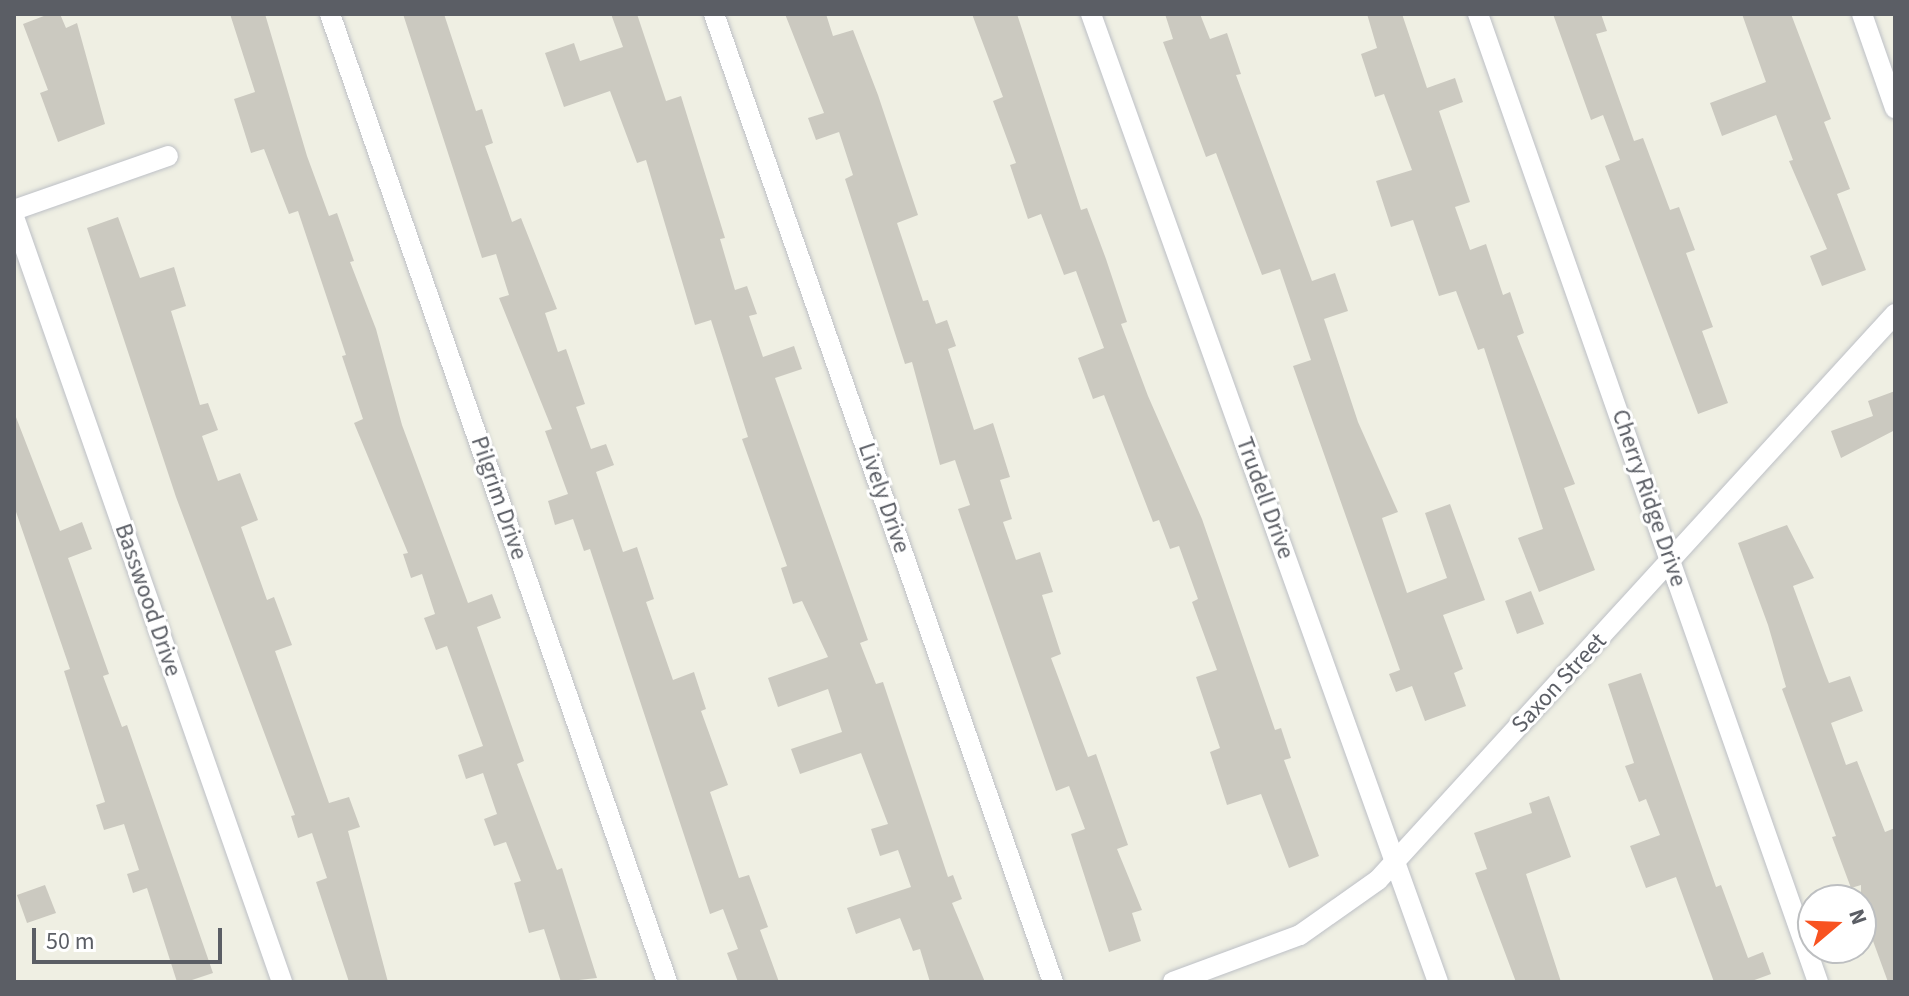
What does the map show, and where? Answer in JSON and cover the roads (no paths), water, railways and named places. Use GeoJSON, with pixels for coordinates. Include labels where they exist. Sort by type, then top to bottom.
{"type":"FeatureCollection","features":[{"type":"Feature","properties":{"kind":"street","name":"Pilgrim Drive"},"geometry":{"type":"LineString","coordinates":[[330,14],[667,982]]}},
{"type":"Feature","properties":{"kind":"street","name":"Lively Drive"},"geometry":{"type":"LineString","coordinates":[[714,14],[1053,982]]}},
{"type":"Feature","properties":{"kind":"street","name":"Trudell Drive"},"geometry":{"type":"LineString","coordinates":[[1091,14],[1438,982]]}},
{"type":"Feature","properties":{"kind":"street","name":"Cherry Ridge Drive"},"geometry":{"type":"LineString","coordinates":[[1478,14],[1818,982]]}},
{"type":"Feature","properties":{"kind":"street"},"geometry":{"type":"LineString","coordinates":[[1862,14],[1895,108]]}},
{"type":"Feature","properties":{"kind":"street"},"geometry":{"type":"LineString","coordinates":[[14,210],[168,156]]}},
{"type":"Feature","properties":{"kind":"street","name":"Basswood Drive"},"geometry":{"type":"LineString","coordinates":[[14,217],[282,982]]}},
{"type":"Feature","properties":{"kind":"street","name":"Saxon Street"},"geometry":{"type":"LineString","coordinates":[[1173,982],[1300,935],[1331,918],[1395,864],[1895,314]]}}]}
